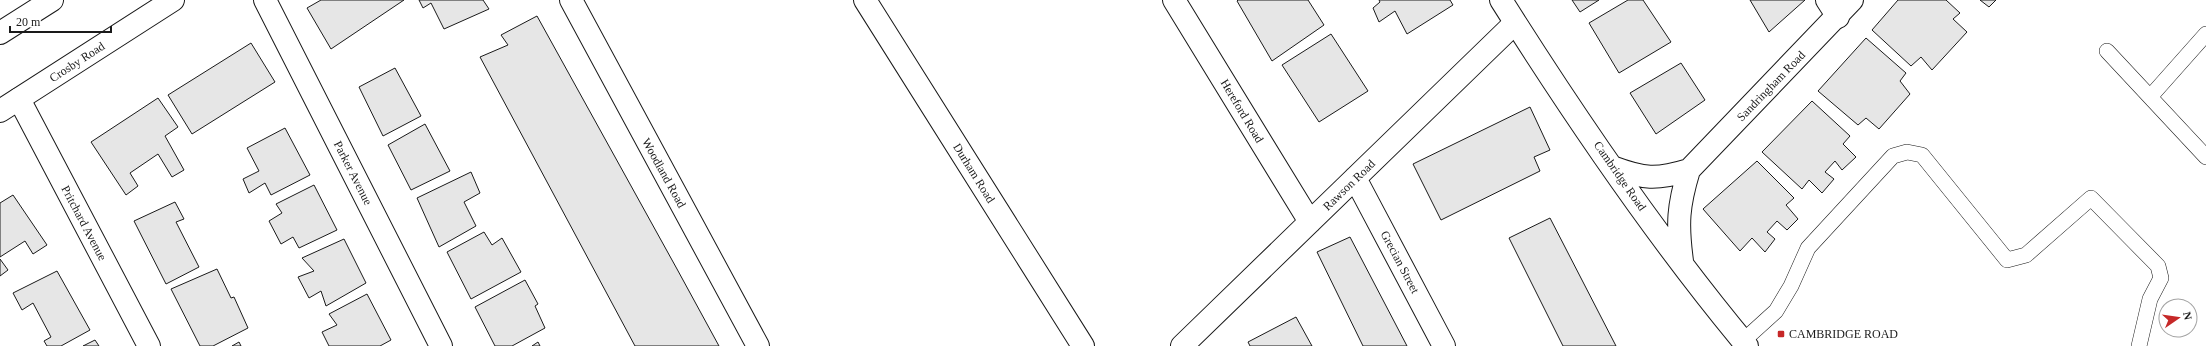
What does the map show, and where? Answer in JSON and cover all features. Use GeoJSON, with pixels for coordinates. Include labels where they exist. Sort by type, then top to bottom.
{"type":"FeatureCollection","features":[{"type":"Feature","properties":{"kind":"main road"},"geometry":{"type":"LineString","coordinates":[[0,33],[52,0]]}},
{"type":"Feature","properties":{"kind":"main road","name":"Crosby Road"},"geometry":{"type":"LineString","coordinates":[[0,111],[173,0]]}},
{"type":"Feature","properties":{"kind":"main road","name":"Parker Avenue"},"geometry":{"type":"LineString","coordinates":[[265,0],[441,346]]}},
{"type":"Feature","properties":{"kind":"main road","name":"Woodland Road"},"geometry":{"type":"LineString","coordinates":[[570,0],[758,346]]}},
{"type":"Feature","properties":{"kind":"main road","name":"Durham Road"},"geometry":{"type":"LineString","coordinates":[[865,0],[1083,346]]}},
{"type":"Feature","properties":{"kind":"main road","name":"Hereford Road"},"geometry":{"type":"LineString","coordinates":[[1174,0],[1310,222]]}},
{"type":"Feature","properties":{"kind":"main road","name":"Cambridge Road"},"geometry":{"type":"LineString","coordinates":[[1501,0],[1612,167],[1682,264],[1745,343]]}},
{"type":"Feature","properties":{"kind":"main road","name":"Sandringham Road"},"geometry":{"type":"LineString","coordinates":[[1682,264],[1677,228],[1680,199],[1689,170],[1832,8],[1852,0]]}},
{"type":"Feature","properties":{"kind":"main road","name":"Rawson Road"},"geometry":{"type":"LineString","coordinates":[[1182,346],[1515,23]]}},
{"type":"Feature","properties":{"kind":"main road","name":"Pritchard Avenue"},"geometry":{"type":"LineString","coordinates":[[19,99],[149,346]]}},
{"type":"Feature","properties":{"kind":"main road","name":"Sandringham Road"},"geometry":{"type":"LineString","coordinates":[[1612,167],[1644,178],[1666,177],[1689,170]]}},
{"type":"Feature","properties":{"kind":"main road","name":"Grecian Street"},"geometry":{"type":"LineString","coordinates":[[1356,178],[1444,346]]}},
{"type":"Feature","properties":{"kind":"lane"},"geometry":{"type":"LineString","coordinates":[[2150,97],[2206,34]]}},
{"type":"Feature","properties":{"kind":"lane"},"geometry":{"type":"LineString","coordinates":[[2107,51],[2206,157]]}},
{"type":"Feature","properties":{"kind":"lane"},"geometry":{"type":"LineString","coordinates":[[1745,343],[1776,311],[1791,286],[1808,248],[1893,156],[1908,152],[1922,155],[2007,260],[2026,255],[2091,198],[2158,266],[2160,278],[2150,299],[2139,346]]}},
{"type":"Feature","properties":{"kind":"building"},"geometry":{"type":"Polygon","coordinates":[[[321,0],[404,0],[331,49],[307,8],[321,0]]]}},
{"type":"Feature","properties":{"kind":"building"},"geometry":{"type":"Polygon","coordinates":[[[419,0],[483,0],[489,9],[444,29],[431,3],[423,8],[419,0]]]}},
{"type":"Feature","properties":{"kind":"building"},"geometry":{"type":"Polygon","coordinates":[[[1308,0],[1324,25],[1272,61],[1237,1],[1308,0]]]}},
{"type":"Feature","properties":{"kind":"building"},"geometry":{"type":"Polygon","coordinates":[[[1379,0],[1450,0],[1453,5],[1407,34],[1395,11],[1379,22],[1373,8],[1380,2],[1379,0]]]}},
{"type":"Feature","properties":{"kind":"building"},"geometry":{"type":"Polygon","coordinates":[[[1572,0],[1599,0],[1580,12],[1572,0]]]}},
{"type":"Feature","properties":{"kind":"building"},"geometry":{"type":"Polygon","coordinates":[[[1628,0],[1643,0],[1671,42],[1619,73],[1589,23],[1628,0]]]}},
{"type":"Feature","properties":{"kind":"building"},"geometry":{"type":"Polygon","coordinates":[[[1750,0],[1805,0],[1769,32],[1750,0]]]}},
{"type":"Feature","properties":{"kind":"building"},"geometry":{"type":"Polygon","coordinates":[[[1898,0],[1946,0],[1960,13],[1953,19],[1967,32],[1932,70],[1921,57],[1911,66],[1872,30],[1898,0]]]}},
{"type":"Feature","properties":{"kind":"building"},"geometry":{"type":"Polygon","coordinates":[[[1980,0],[1996,0],[1989,7],[1980,0]]]}},
{"type":"Feature","properties":{"kind":"building"},"geometry":{"type":"Polygon","coordinates":[[[537,16],[719,346],[635,346],[480,57],[508,45],[501,35],[537,16]]]}},
{"type":"Feature","properties":{"kind":"building"},"geometry":{"type":"Polygon","coordinates":[[[1331,34],[1368,91],[1319,122],[1282,65],[1331,34]]]}},
{"type":"Feature","properties":{"kind":"building"},"geometry":{"type":"Polygon","coordinates":[[[1866,38],[1906,73],[1900,81],[1910,94],[1879,129],[1866,118],[1858,125],[1818,91],[1866,38]]]}},
{"type":"Feature","properties":{"kind":"building"},"geometry":{"type":"Polygon","coordinates":[[[251,43],[275,82],[192,134],[168,95],[251,43]]]}},
{"type":"Feature","properties":{"kind":"building"},"geometry":{"type":"Polygon","coordinates":[[[1681,63],[1705,100],[1656,134],[1630,93],[1681,63]]]}},
{"type":"Feature","properties":{"kind":"building"},"geometry":{"type":"Polygon","coordinates":[[[395,68],[421,116],[383,136],[359,87],[395,68]]]}},
{"type":"Feature","properties":{"kind":"building"},"geometry":{"type":"Polygon","coordinates":[[[158,98],[178,127],[165,136],[184,170],[172,177],[158,154],[130,173],[138,186],[126,195],[91,142],[158,98]]]}},
{"type":"Feature","properties":{"kind":"building"},"geometry":{"type":"Polygon","coordinates":[[[1812,101],[1850,136],[1843,144],[1856,157],[1842,170],[1835,161],[1825,172],[1834,179],[1822,193],[1809,180],[1802,189],[1762,152],[1812,101]]]}},
{"type":"Feature","properties":{"kind":"building"},"geometry":{"type":"Polygon","coordinates":[[[1530,107],[1550,150],[1534,157],[1540,171],[1441,220],[1413,164],[1530,107]]]}},
{"type":"Feature","properties":{"kind":"building"},"geometry":{"type":"Polygon","coordinates":[[[425,124],[450,171],[411,190],[388,145],[425,124]]]}},
{"type":"Feature","properties":{"kind":"building"},"geometry":{"type":"Polygon","coordinates":[[[285,128],[310,175],[271,195],[265,183],[249,193],[243,179],[259,171],[247,148],[285,128]]]}},
{"type":"Feature","properties":{"kind":"building"},"geometry":{"type":"Polygon","coordinates":[[[1757,161],[1794,198],[1786,205],[1798,219],[1787,230],[1777,221],[1767,232],[1775,239],[1765,252],[1752,238],[1740,251],[1703,209],[1757,161]]]}},
{"type":"Feature","properties":{"kind":"building"},"geometry":{"type":"Polygon","coordinates":[[[471,172],[480,193],[464,202],[476,226],[439,247],[417,198],[471,172]]]}},
{"type":"Feature","properties":{"kind":"building"},"geometry":{"type":"Polygon","coordinates":[[[314,185],[337,230],[299,248],[293,237],[281,244],[269,221],[282,213],[276,204],[314,185]]]}},
{"type":"Feature","properties":{"kind":"building"},"geometry":{"type":"Polygon","coordinates":[[[13,195],[47,245],[33,254],[25,241],[0,257],[0,203],[13,195]]]}},
{"type":"Feature","properties":{"kind":"building"},"geometry":{"type":"Polygon","coordinates":[[[175,202],[184,219],[176,222],[199,267],[166,284],[134,221],[175,202]]]}},
{"type":"Feature","properties":{"kind":"building"},"geometry":{"type":"Polygon","coordinates":[[[1550,218],[1616,346],[1563,346],[1509,238],[1550,218]]]}},
{"type":"Feature","properties":{"kind":"building"},"geometry":{"type":"Polygon","coordinates":[[[484,232],[492,245],[502,238],[521,272],[471,299],[447,252],[484,232]]]}},
{"type":"Feature","properties":{"kind":"building"},"geometry":{"type":"Polygon","coordinates":[[[1350,237],[1407,346],[1363,346],[1317,252],[1350,237]]]}},
{"type":"Feature","properties":{"kind":"building"},"geometry":{"type":"Polygon","coordinates":[[[344,239],[366,283],[326,306],[321,291],[309,298],[298,277],[314,271],[302,258],[344,239]]]}},
{"type":"Feature","properties":{"kind":"building"},"geometry":{"type":"Polygon","coordinates":[[[0,259],[8,270],[0,276],[0,259]]]}},
{"type":"Feature","properties":{"kind":"building"},"geometry":{"type":"Polygon","coordinates":[[[217,269],[231,298],[234,297],[248,328],[213,346],[200,346],[171,289],[217,269]]]}},
{"type":"Feature","properties":{"kind":"building"},"geometry":{"type":"Polygon","coordinates":[[[57,271],[90,330],[61,346],[47,346],[44,341],[51,337],[33,303],[22,310],[13,293],[57,271]]]}},
{"type":"Feature","properties":{"kind":"building"},"geometry":{"type":"Polygon","coordinates":[[[525,280],[538,304],[535,306],[545,328],[512,346],[495,346],[475,307],[525,280]]]}},
{"type":"Feature","properties":{"kind":"building"},"geometry":{"type":"Polygon","coordinates":[[[367,294],[391,340],[380,346],[329,346],[322,332],[337,325],[329,314],[367,294]]]}},
{"type":"Feature","properties":{"kind":"building"},"geometry":{"type":"Polygon","coordinates":[[[1296,317],[1312,346],[1250,346],[1248,342],[1296,317]]]}},
{"type":"Feature","properties":{"kind":"building"},"geometry":{"type":"Polygon","coordinates":[[[95,340],[99,346],[83,346],[95,340]]]}},
{"type":"Feature","properties":{"kind":"building"},"geometry":{"type":"Polygon","coordinates":[[[239,342],[241,346],[232,346],[239,342]]]}},
{"type":"Feature","properties":{"kind":"building"},"geometry":{"type":"Polygon","coordinates":[[[538,342],[540,346],[532,346],[538,342]]]}},
{"type":"Feature","properties":{"kind":"place","name":"CAMBRIDGE ROAD"},"geometry":{"type":"Point","coordinates":[1781,334]}}]}
